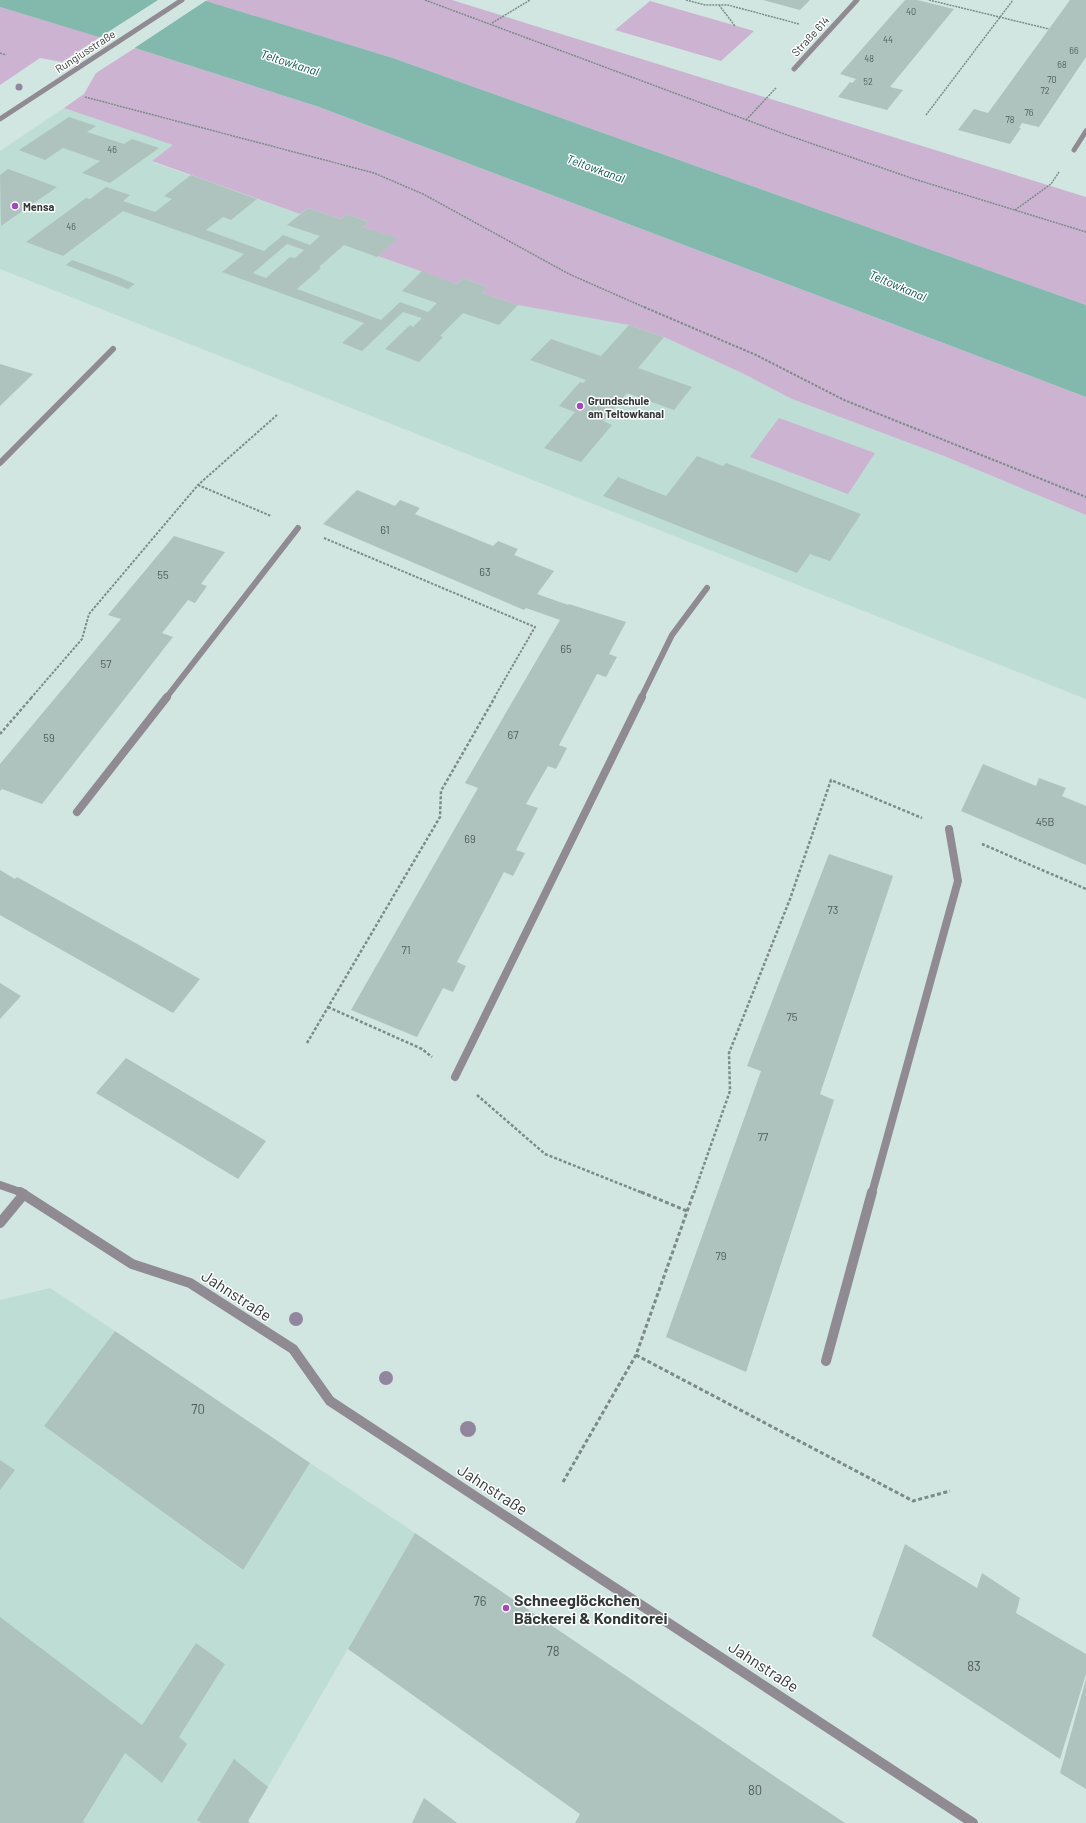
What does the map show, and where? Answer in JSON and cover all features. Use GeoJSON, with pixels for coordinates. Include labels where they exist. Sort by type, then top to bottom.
{"type":"FeatureCollection","features":[{"type":"Feature","properties":{"kind":"street","name":"Rungiusstraße"},"geometry":{"type":"LineString","coordinates":[[0,119],[182,0]]}},
{"type":"Feature","properties":{"kind":"street","name":"Straße 614"},"geometry":{"type":"LineString","coordinates":[[794,69],[857,0]]}},
{"type":"Feature","properties":{"kind":"street"},"geometry":{"type":"LineString","coordinates":[[1074,150],[1086,131]]}},
{"type":"Feature","properties":{"kind":"street"},"geometry":{"type":"LineString","coordinates":[[0,463],[113,348]]}},
{"type":"Feature","properties":{"kind":"street"},"geometry":{"type":"LineString","coordinates":[[76,812],[298,528]]}},
{"type":"Feature","properties":{"kind":"street"},"geometry":{"type":"LineString","coordinates":[[455,1077],[672,635],[707,588]]}},
{"type":"Feature","properties":{"kind":"street"},"geometry":{"type":"LineString","coordinates":[[826,1361],[958,881],[949,829]]}},
{"type":"Feature","properties":{"kind":"street","name":"Jahnstraße"},"geometry":{"type":"LineString","coordinates":[[0,1185],[24,1194],[132,1264],[190,1283],[293,1349],[330,1401],[973,1823]]}},
{"type":"Feature","properties":{"kind":"street"},"geometry":{"type":"LineString","coordinates":[[0,1223],[24,1194]]}},
{"type":"Feature","properties":{"kind":"path"},"geometry":{"type":"LineString","coordinates":[[425,0],[491,23],[608,69],[746,120],[882,168],[1015,211],[1086,232]]}},
{"type":"Feature","properties":{"kind":"path"},"geometry":{"type":"LineString","coordinates":[[491,23],[530,0]]}},
{"type":"Feature","properties":{"kind":"path"},"geometry":{"type":"LineString","coordinates":[[686,0],[704,5],[728,4],[828,32]]}},
{"type":"Feature","properties":{"kind":"path"},"geometry":{"type":"LineString","coordinates":[[929,0],[1048,29]]}},
{"type":"Feature","properties":{"kind":"path"},"geometry":{"type":"LineString","coordinates":[[926,115],[1013,0]]}},
{"type":"Feature","properties":{"kind":"path"},"geometry":{"type":"LineString","coordinates":[[719,5],[735,26]]}},
{"type":"Feature","properties":{"kind":"path"},"geometry":{"type":"LineString","coordinates":[[0,54],[6,55]]}},
{"type":"Feature","properties":{"kind":"path"},"geometry":{"type":"LineString","coordinates":[[746,120],[794,69]]}},
{"type":"Feature","properties":{"kind":"path"},"geometry":{"type":"LineString","coordinates":[[49,87],[374,173],[435,200],[569,274],[756,356],[844,400],[1086,497]]}},
{"type":"Feature","properties":{"kind":"path"},"geometry":{"type":"LineString","coordinates":[[1015,211],[1051,184],[1074,150]]}},
{"type":"Feature","properties":{"kind":"path"},"geometry":{"type":"LineString","coordinates":[[0,734],[82,639],[89,614],[198,485],[277,415]]}},
{"type":"Feature","properties":{"kind":"path"},"geometry":{"type":"LineString","coordinates":[[198,485],[535,627],[441,791],[440,817],[307,1043]]}},
{"type":"Feature","properties":{"kind":"path"},"geometry":{"type":"LineString","coordinates":[[563,1482],[636,1355],[730,1092],[729,1053],[790,899],[831,780],[949,829],[1086,889]]}},
{"type":"Feature","properties":{"kind":"path"},"geometry":{"type":"LineString","coordinates":[[328,1007],[422,1049],[545,1154],[687,1211]]}},
{"type":"Feature","properties":{"kind":"path"},"geometry":{"type":"LineString","coordinates":[[636,1355],[913,1501],[950,1491]]}},
{"type":"Feature","properties":{"kind":"shaded area"},"geometry":{"type":"Polygon","coordinates":[[[452,0],[1086,197],[1086,305],[393,58],[206,1],[452,0]]]}},
{"type":"Feature","properties":{"kind":"shaded area"},"geometry":{"type":"Polygon","coordinates":[[[650,1],[754,31],[721,61],[615,30],[650,1]]]}},
{"type":"Feature","properties":{"kind":"shaded area"},"geometry":{"type":"Polygon","coordinates":[[[0,7],[100,37],[62,62],[40,58],[0,85],[0,7]]]}},
{"type":"Feature","properties":{"kind":"shaded area"},"geometry":{"type":"Polygon","coordinates":[[[135,48],[319,107],[1086,397],[1086,515],[944,456],[792,399],[744,374],[664,337],[629,325],[518,305],[482,293],[487,287],[463,278],[457,284],[378,256],[397,238],[363,227],[369,222],[347,214],[341,219],[308,208],[300,214],[152,161],[173,145],[64,108],[84,94],[96,73],[135,48]]]}},
{"type":"Feature","properties":{"kind":"shaded area","name":"Grundschule am Teltowkanal"},"geometry":{"type":"Polygon","coordinates":[[[64,108],[174,145],[152,162],[300,214],[308,208],[341,219],[347,214],[369,222],[364,227],[398,238],[378,256],[457,284],[463,278],[487,287],[482,292],[629,325],[664,337],[744,374],[792,399],[944,456],[1086,515],[1086,699],[0,269],[0,151],[64,108]]]}},
{"type":"Feature","properties":{"kind":"shaded area"},"geometry":{"type":"Polygon","coordinates":[[[779,418],[875,453],[848,494],[750,457],[779,418]]]}},
{"type":"Feature","properties":{"kind":"shaded area"},"geometry":{"type":"Polygon","coordinates":[[[50,1288],[115,1331],[44,1426],[242,1570],[310,1463],[415,1533],[247,1823],[0,1823],[0,1300],[50,1288]]]}},
{"type":"Feature","properties":{"kind":"water","name":"Teltowkanal"},"geometry":{"type":"Polygon","coordinates":[[[0,0],[203,0],[393,58],[1086,305],[1086,397],[319,107],[135,48],[0,7],[0,0]]]}},
{"type":"Feature","properties":{"kind":"pier"},"geometry":{"type":"Polygon","coordinates":[[[158,0],[207,0],[133,49],[97,39],[158,0]]]}},
{"type":"Feature","properties":{"kind":"building"},"geometry":{"type":"Polygon","coordinates":[[[763,0],[810,0],[800,10],[763,0]]]}},
{"type":"Feature","properties":{"kind":"building"},"geometry":{"type":"Polygon","coordinates":[[[905,0],[917,0],[954,9],[890,87],[903,90],[887,110],[838,97],[850,82],[852,83],[856,79],[840,74],[905,0]]]}},
{"type":"Feature","properties":{"kind":"building"},"geometry":{"type":"Polygon","coordinates":[[[1070,0],[1086,0],[1086,57],[1039,127],[1022,123],[1019,128],[1021,128],[1010,144],[958,130],[974,109],[988,113],[1070,0]]]}},
{"type":"Feature","properties":{"kind":"building"},"geometry":{"type":"Polygon","coordinates":[[[69,117],[96,126],[87,132],[124,144],[132,139],[159,148],[110,183],[82,173],[100,161],[63,148],[45,160],[19,150],[69,117]]]}},
{"type":"Feature","properties":{"kind":"building","name":"Mensa"},"geometry":{"type":"Polygon","coordinates":[[[8,169],[57,187],[1,226],[0,175],[8,169]]]}},
{"type":"Feature","properties":{"kind":"building"},"geometry":{"type":"Polygon","coordinates":[[[191,175],[257,199],[231,220],[223,217],[206,230],[264,251],[283,235],[310,245],[320,236],[287,225],[308,208],[341,219],[347,214],[369,222],[363,227],[398,238],[377,257],[344,245],[297,289],[381,320],[400,302],[428,312],[437,303],[402,291],[422,271],[457,284],[463,278],[487,287],[482,293],[518,305],[499,325],[463,313],[440,336],[443,337],[419,362],[385,349],[410,325],[413,327],[422,318],[403,312],[362,351],[342,343],[364,323],[222,272],[244,254],[123,211],[63,256],[26,242],[86,198],[90,199],[106,187],[130,195],[123,201],[155,212],[172,199],[164,196],[191,175]],[[287,244],[253,273],[266,278],[290,257],[295,258],[304,250],[287,244]]]}},
{"type":"Feature","properties":{"kind":"building"},"geometry":{"type":"Polygon","coordinates":[[[72,260],[135,284],[128,289],[66,265],[72,260]]]}},
{"type":"Feature","properties":{"kind":"building"},"geometry":{"type":"Polygon","coordinates":[[[629,325],[664,337],[638,368],[692,387],[674,410],[627,393],[603,421],[612,425],[581,462],[544,448],[575,412],[559,406],[580,382],[583,383],[586,380],[530,360],[551,339],[601,356],[629,325]]]}},
{"type":"Feature","properties":{"kind":"building"},"geometry":{"type":"Polygon","coordinates":[[[0,364],[33,374],[0,406],[0,364]]]}},
{"type":"Feature","properties":{"kind":"building"},"geometry":{"type":"Polygon","coordinates":[[[697,456],[723,466],[726,463],[861,514],[830,561],[810,554],[797,573],[603,496],[618,477],[666,496],[697,456]]]}},
{"type":"Feature","properties":{"kind":"building"},"geometry":{"type":"Polygon","coordinates":[[[357,490],[395,506],[400,500],[420,508],[415,514],[493,546],[498,541],[518,549],[514,555],[554,571],[537,594],[626,622],[609,654],[617,657],[606,677],[597,674],[559,745],[567,748],[556,769],[548,766],[526,804],[538,808],[516,850],[525,853],[513,876],[504,872],[457,962],[466,966],[453,992],[443,988],[417,1037],[351,1010],[478,788],[465,783],[560,620],[526,608],[524,610],[323,524],[357,490]]]}},
{"type":"Feature","properties":{"kind":"building"},"geometry":{"type":"Polygon","coordinates":[[[174,536],[225,552],[201,584],[207,586],[195,603],[188,600],[162,633],[173,637],[42,804],[2,789],[0,791],[0,764],[121,619],[108,615],[174,536]]]}},
{"type":"Feature","properties":{"kind":"building"},"geometry":{"type":"Polygon","coordinates":[[[983,764],[1036,786],[1039,778],[1066,788],[1062,796],[1086,806],[1086,865],[961,811],[983,764]]]}},
{"type":"Feature","properties":{"kind":"building"},"geometry":{"type":"Polygon","coordinates":[[[829,854],[893,876],[820,1094],[834,1100],[746,1372],[666,1337],[761,1071],[747,1066],[829,854]]]}},
{"type":"Feature","properties":{"kind":"building"},"geometry":{"type":"Polygon","coordinates":[[[0,870],[15,879],[17,877],[200,979],[173,1013],[0,915],[0,870]]]}},
{"type":"Feature","properties":{"kind":"building"},"geometry":{"type":"Polygon","coordinates":[[[0,983],[21,996],[0,1019],[0,983]]]}},
{"type":"Feature","properties":{"kind":"building"},"geometry":{"type":"Polygon","coordinates":[[[126,1058],[266,1141],[238,1179],[96,1093],[126,1058]]]}},
{"type":"Feature","properties":{"kind":"building"},"geometry":{"type":"Polygon","coordinates":[[[115,1331],[310,1463],[243,1570],[44,1426],[115,1331]]]}},
{"type":"Feature","properties":{"kind":"building"},"geometry":{"type":"Polygon","coordinates":[[[0,1460],[15,1470],[0,1490],[0,1460]]]}},
{"type":"Feature","properties":{"kind":"building"},"geometry":{"type":"Polygon","coordinates":[[[415,1533],[845,1823],[575,1823],[580,1814],[348,1649],[415,1533]]]}},
{"type":"Feature","properties":{"kind":"building"},"geometry":{"type":"Polygon","coordinates":[[[905,1544],[977,1588],[982,1573],[1020,1598],[1016,1613],[1086,1654],[1086,1674],[1060,1759],[872,1636],[905,1544]]]}},
{"type":"Feature","properties":{"kind":"building"},"geometry":{"type":"Polygon","coordinates":[[[0,1617],[142,1725],[196,1643],[225,1664],[179,1737],[187,1744],[162,1783],[125,1753],[83,1821],[85,1823],[0,1823],[0,1617]]]}},
{"type":"Feature","properties":{"kind":"building"},"geometry":{"type":"Polygon","coordinates":[[[1086,1679],[1086,1789],[1060,1773],[1086,1679]]]}},
{"type":"Feature","properties":{"kind":"building"},"geometry":{"type":"Polygon","coordinates":[[[234,1759],[268,1787],[248,1821],[250,1823],[201,1823],[197,1820],[234,1759]]]}},
{"type":"Feature","properties":{"kind":"building"},"geometry":{"type":"Polygon","coordinates":[[[424,1798],[457,1823],[412,1823],[424,1798]]]}},
{"type":"Feature","properties":{"kind":"place","name":"Mensa"},"geometry":{"type":"Point","coordinates":[15,206]}},
{"type":"Feature","properties":{"kind":"place","name":"Grundschule am Teltowkanal"},"geometry":{"type":"Point","coordinates":[580,406]}},
{"type":"Feature","properties":{"kind":"place","name":"Schneeglöckchen Bäckerei & Konditorei"},"geometry":{"type":"Point","coordinates":[506,1608]}}]}
